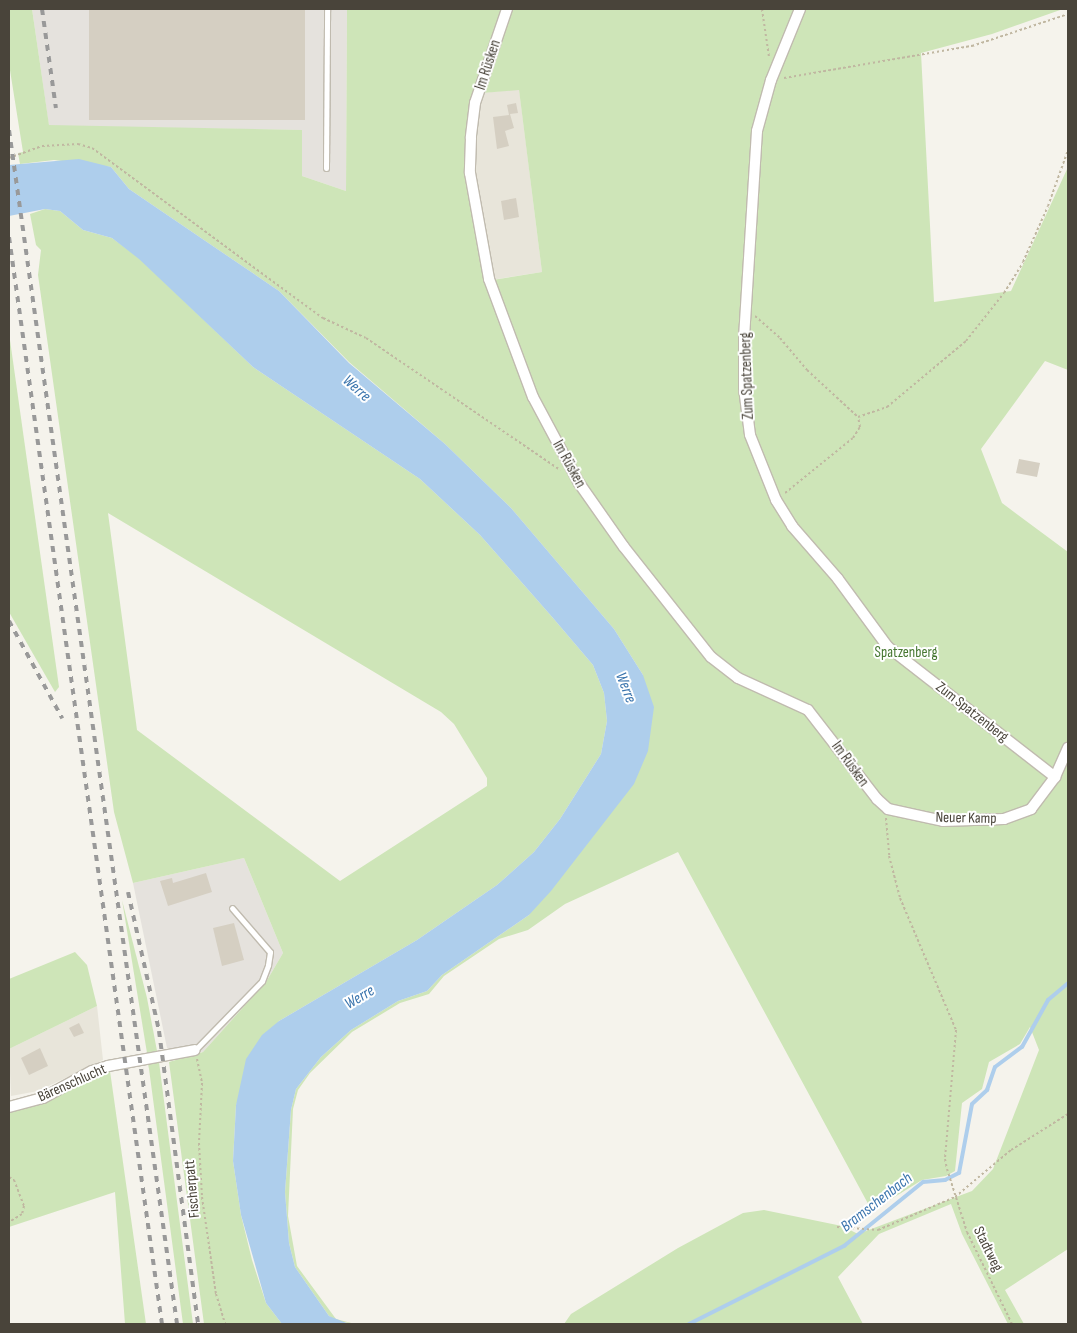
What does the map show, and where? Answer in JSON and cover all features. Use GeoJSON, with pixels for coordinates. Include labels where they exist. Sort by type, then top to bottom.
{"type":"FeatureCollection","features":[{"type":"Feature","properties":{"kind":"street","name":"Im Rüsken"},"geometry":{"type":"LineString","coordinates":[[506,9],[475,104],[470,173],[489,279],[533,397],[579,484],[624,547],[711,657],[738,678],[808,710],[877,799],[888,809]]}},
{"type":"Feature","properties":{"kind":"street","name":"Zum Spatzenberg"},"geometry":{"type":"LineString","coordinates":[[800,9],[772,80],[757,131],[746,308],[744,388],[750,436],[776,500],[792,526],[838,578],[888,647],[1055,777]]}},
{"type":"Feature","properties":{"kind":"street","name":"Neuer Kamp"},"geometry":{"type":"LineString","coordinates":[[888,809],[943,821],[1004,819],[1031,809],[1055,777],[1068,748]]}},
{"type":"Feature","properties":{"kind":"street","name":"Bärenschlucht"},"geometry":{"type":"LineString","coordinates":[[9,1107],[43,1098],[92,1071],[108,1066],[195,1050]]}},
{"type":"Feature","properties":{"kind":"lane"},"geometry":{"type":"LineString","coordinates":[[326,168],[327,9]]}},
{"type":"Feature","properties":{"kind":"lane"},"geometry":{"type":"LineString","coordinates":[[195,1050],[262,981],[268,965],[270,952],[232,908]]}},
{"type":"Feature","properties":{"kind":"path"},"geometry":{"type":"LineString","coordinates":[[762,9],[772,80],[972,46],[1068,14]]}},
{"type":"Feature","properties":{"kind":"path"},"geometry":{"type":"LineString","coordinates":[[9,158],[42,146],[78,144],[92,148],[323,318],[366,338],[563,472]]}},
{"type":"Feature","properties":{"kind":"path"},"geometry":{"type":"LineString","coordinates":[[858,417],[888,406],[966,341],[1004,293],[1023,262],[1048,206],[1068,150]]}},
{"type":"Feature","properties":{"kind":"path"},"geometry":{"type":"LineString","coordinates":[[746,308],[858,417],[860,427],[853,438],[776,500]]}},
{"type":"Feature","properties":{"kind":"path","name":"Stadtweg"},"geometry":{"type":"LineString","coordinates":[[888,809],[885,823],[894,878],[956,1030],[945,1159],[950,1182],[967,1232],[1012,1324]]}},
{"type":"Feature","properties":{"kind":"path","name":"Fischerpatt"},"geometry":{"type":"LineString","coordinates":[[195,1050],[202,1082],[199,1143],[202,1197],[216,1294],[225,1324]]}},
{"type":"Feature","properties":{"kind":"path"},"geometry":{"type":"LineString","coordinates":[[837,1227],[878,1230],[955,1197],[1011,1150],[1068,1114]]}},
{"type":"Feature","properties":{"kind":"path"},"geometry":{"type":"LineString","coordinates":[[9,1177],[14,1180],[24,1206],[22,1214],[9,1222]]}},
{"type":"Feature","properties":{"kind":"shaded area"},"geometry":{"type":"Polygon","coordinates":[[[32,9],[347,9],[346,191],[302,176],[302,130],[49,126],[32,9]]]}},
{"type":"Feature","properties":{"kind":"shaded area"},"geometry":{"type":"Polygon","coordinates":[[[519,89],[542,272],[485,281],[467,173],[482,93],[519,89]]]}},
{"type":"Feature","properties":{"kind":"shaded area"},"geometry":{"type":"Polygon","coordinates":[[[244,858],[283,953],[266,982],[203,1052],[167,1048],[133,883],[244,858]]]}},
{"type":"Feature","properties":{"kind":"shaded area"},"geometry":{"type":"Polygon","coordinates":[[[97,1006],[103,1060],[38,1091],[11,1096],[9,1049],[97,1006]]]}},
{"type":"Feature","properties":{"kind":"green space","name":"Spatzenberg"},"geometry":{"type":"Polygon","coordinates":[[[9,9],[32,9],[49,125],[302,130],[302,176],[346,191],[347,9],[1063,9],[992,34],[921,53],[934,302],[1011,291],[1068,167],[1068,370],[1045,361],[981,449],[1002,503],[1068,552],[1068,1249],[1005,1290],[1024,1324],[1008,1324],[962,1234],[951,1204],[879,1234],[838,1277],[863,1324],[564,1324],[571,1314],[678,1248],[743,1213],[764,1210],[842,1226],[858,1234],[972,1191],[993,1169],[1039,1050],[1030,1027],[1020,1044],[989,1062],[982,1089],[962,1103],[955,1171],[946,1176],[922,1180],[872,1211],[678,852],[565,904],[528,930],[499,939],[444,976],[429,994],[400,1003],[352,1032],[310,1073],[298,1090],[293,1109],[288,1216],[297,1266],[336,1319],[355,1324],[337,1321],[329,1316],[295,1267],[289,1243],[285,1192],[291,1110],[296,1089],[321,1057],[351,1030],[398,1001],[427,991],[442,975],[529,915],[643,675],[614,629],[511,508],[445,444],[349,362],[279,291],[129,189],[111,167],[54,160],[20,164],[18,153],[23,152],[9,64],[9,9]],[[519,90],[482,93],[467,173],[486,281],[542,272],[519,90]]]}},
{"type":"Feature","properties":{"kind":"green space"},"geometry":{"type":"Polygon","coordinates":[[[45,209],[60,211],[83,230],[112,238],[139,258],[253,367],[420,479],[480,535],[553,618],[593,665],[604,693],[607,721],[601,754],[560,819],[534,852],[497,885],[417,940],[279,1021],[236,1105],[233,1161],[241,1215],[252,1260],[266,1303],[282,1324],[204,1324],[169,1062],[203,1052],[266,982],[283,953],[244,858],[133,883],[114,812],[38,275],[41,250],[36,245],[30,214],[45,209]],[[108,513],[137,730],[340,881],[487,786],[487,778],[454,724],[441,712],[108,513]]]}},
{"type":"Feature","properties":{"kind":"green space"},"geometry":{"type":"Polygon","coordinates":[[[9,333],[59,687],[55,692],[9,612],[9,333]]]}},
{"type":"Feature","properties":{"kind":"green space"},"geometry":{"type":"Polygon","coordinates":[[[122,900],[147,998],[157,1051],[147,1053],[122,900]]]}},
{"type":"Feature","properties":{"kind":"green space"},"geometry":{"type":"Polygon","coordinates":[[[75,952],[87,965],[97,1006],[9,1049],[9,979],[75,952]]]}},
{"type":"Feature","properties":{"kind":"green space"},"geometry":{"type":"Polygon","coordinates":[[[159,1062],[193,1324],[183,1324],[148,1064],[159,1062]]]}},
{"type":"Feature","properties":{"kind":"green space"},"geometry":{"type":"Polygon","coordinates":[[[110,1071],[146,1324],[125,1324],[115,1192],[9,1227],[9,1110],[110,1071]]]}},
{"type":"Feature","properties":{"kind":"water","name":"Werre"},"geometry":{"type":"Polygon","coordinates":[[[79,159],[111,167],[129,189],[279,291],[349,363],[445,444],[511,508],[614,629],[643,675],[654,707],[648,751],[634,784],[551,891],[529,915],[442,975],[427,991],[398,1001],[351,1030],[321,1057],[296,1089],[291,1110],[285,1192],[289,1243],[295,1267],[329,1316],[349,1324],[282,1324],[266,1303],[241,1215],[233,1161],[236,1105],[246,1059],[262,1035],[279,1021],[417,940],[497,885],[534,852],[560,819],[601,754],[607,721],[604,693],[593,665],[553,618],[480,535],[420,479],[253,367],[139,259],[112,238],[83,230],[60,211],[45,209],[9,216],[9,165],[79,159]]]}},
{"type":"Feature","properties":{"kind":"building"},"geometry":{"type":"Polygon","coordinates":[[[89,9],[305,9],[305,120],[89,120],[89,9]]]}},
{"type":"Feature","properties":{"kind":"building"},"geometry":{"type":"Polygon","coordinates":[[[516,103],[518,113],[510,114],[514,128],[505,131],[509,146],[497,149],[493,117],[509,115],[507,105],[516,103]]]}},
{"type":"Feature","properties":{"kind":"building"},"geometry":{"type":"Polygon","coordinates":[[[516,198],[519,217],[504,220],[501,201],[516,198]]]}},
{"type":"Feature","properties":{"kind":"building"},"geometry":{"type":"Polygon","coordinates":[[[1019,459],[1040,463],[1037,477],[1016,473],[1019,459]]]}},
{"type":"Feature","properties":{"kind":"building"},"geometry":{"type":"Polygon","coordinates":[[[206,873],[212,892],[168,906],[160,881],[172,878],[173,883],[206,873]]]}},
{"type":"Feature","properties":{"kind":"building"},"geometry":{"type":"Polygon","coordinates":[[[234,923],[244,960],[222,966],[213,928],[234,923]]]}},
{"type":"Feature","properties":{"kind":"building"},"geometry":{"type":"Polygon","coordinates":[[[79,1023],[84,1033],[74,1037],[69,1028],[79,1023]]]}},
{"type":"Feature","properties":{"kind":"building"},"geometry":{"type":"Polygon","coordinates":[[[40,1048],[48,1066],[29,1075],[21,1058],[40,1048]]]}},
{"type":"Feature","properties":{"kind":"waterway","name":"Bramschenbach"},"geometry":{"type":"LineString","coordinates":[[689,1324],[844,1246],[923,1182],[945,1180],[959,1173],[972,1104],[987,1090],[995,1067],[1022,1047],[1048,1000],[1068,983]]}},
{"type":"Feature","properties":{"kind":"railway"},"geometry":{"type":"LineString","coordinates":[[42,9],[56,108]]}},
{"type":"Feature","properties":{"kind":"railway"},"geometry":{"type":"LineString","coordinates":[[9,130],[177,1324]]}},
{"type":"Feature","properties":{"kind":"railway"},"geometry":{"type":"LineString","coordinates":[[9,237],[162,1324]]}},
{"type":"Feature","properties":{"kind":"railway"},"geometry":{"type":"LineString","coordinates":[[9,621],[62,718]]}},
{"type":"Feature","properties":{"kind":"railway"},"geometry":{"type":"LineString","coordinates":[[128,892],[159,1031],[198,1324]]}}]}
